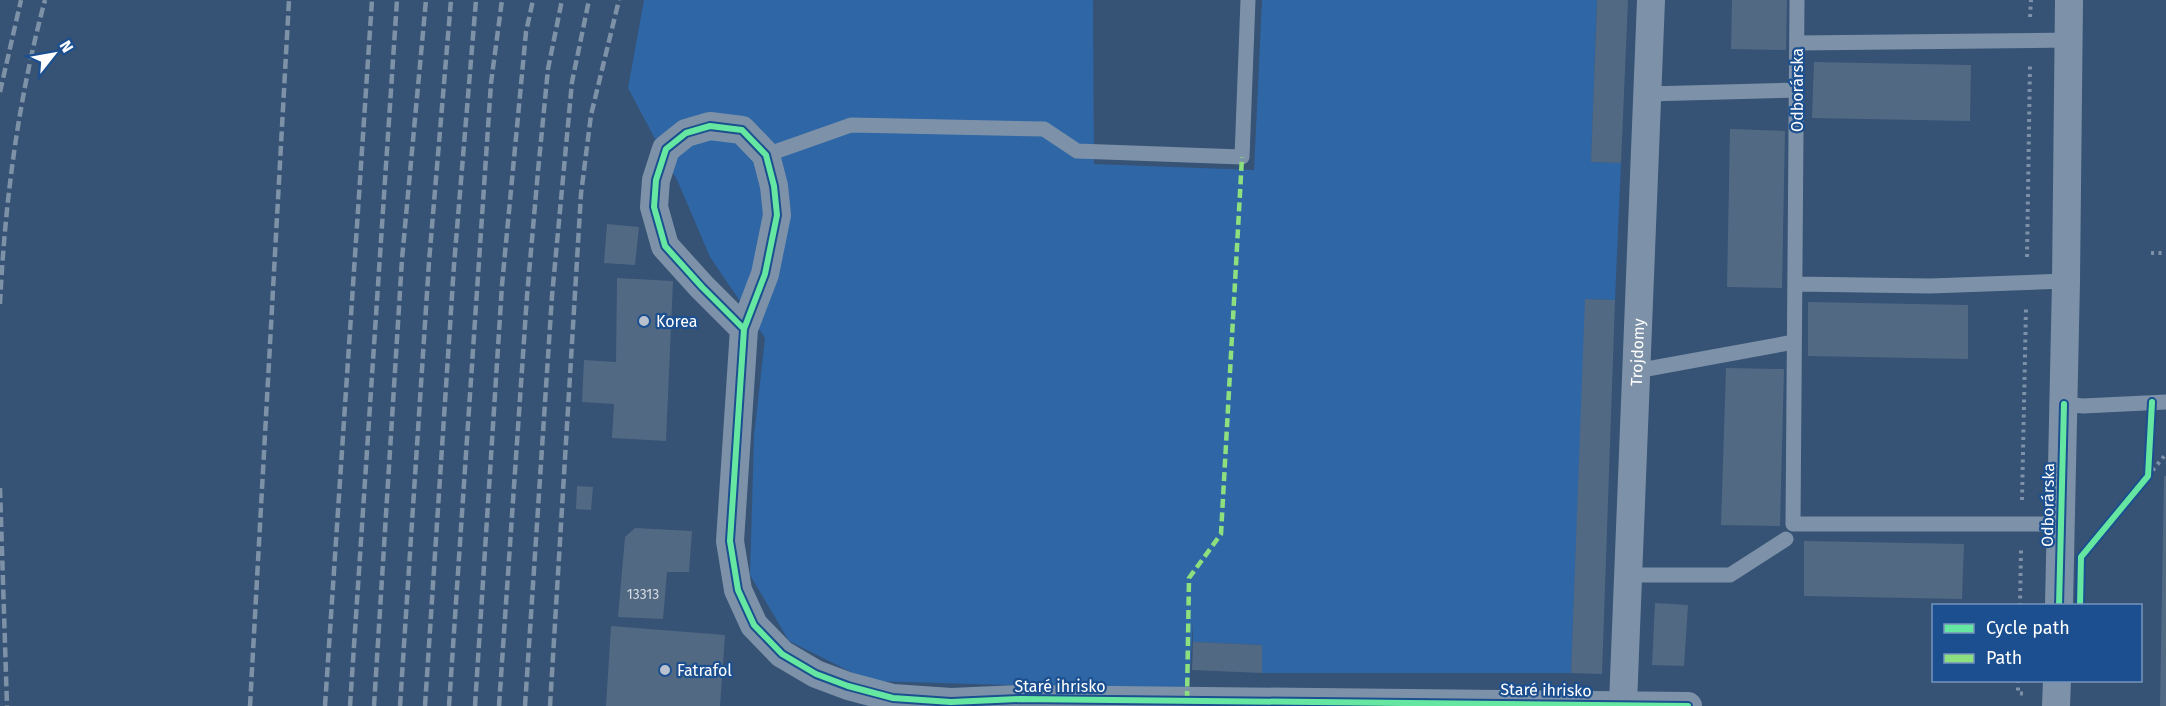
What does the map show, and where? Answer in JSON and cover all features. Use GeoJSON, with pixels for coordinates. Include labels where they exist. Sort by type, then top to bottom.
{"type":"FeatureCollection","features":[{"type":"Feature","properties":{"kind":"street","name":"Trojdomy"},"geometry":{"type":"LineString","coordinates":[[1623,704],[1651,0]]}},
{"type":"Feature","properties":{"kind":"street","name":"Odborárska"},"geometry":{"type":"LineString","coordinates":[[2059,604],[2069,0]]}},
{"type":"Feature","properties":{"kind":"street"},"geometry":{"type":"LineString","coordinates":[[744,329],[665,246],[654,207],[656,180],[666,149],[686,133],[710,126],[742,130],[766,154]]}},
{"type":"Feature","properties":{"kind":"street","name":"Staré ihrisko"},"geometry":{"type":"LineString","coordinates":[[766,154],[774,186],[777,215],[765,274],[744,329],[730,541],[738,590],[754,625],[782,654],[816,674],[848,686],[893,698],[951,702],[1032,699],[1688,706]]}},
{"type":"Feature","properties":{"kind":"street"},"geometry":{"type":"LineString","coordinates":[[2056,706],[2057,682]]}},
{"type":"Feature","properties":{"kind":"lane"},"geometry":{"type":"LineString","coordinates":[[766,154],[851,125],[1044,129],[1077,151],[1242,157],[1248,0]]}},
{"type":"Feature","properties":{"kind":"lane","name":"Odborárska"},"geometry":{"type":"LineString","coordinates":[[1797,0],[1793,524],[2061,524]]}},
{"type":"Feature","properties":{"kind":"lane"},"geometry":{"type":"LineString","coordinates":[[1797,43],[2068,40]]}},
{"type":"Feature","properties":{"kind":"lane"},"geometry":{"type":"LineString","coordinates":[[1647,94],[1797,90]]}},
{"type":"Feature","properties":{"kind":"lane"},"geometry":{"type":"LineString","coordinates":[[1796,284],[1930,286],[2066,281]]}},
{"type":"Feature","properties":{"kind":"lane"},"geometry":{"type":"LineString","coordinates":[[1636,371],[1794,342]]}},
{"type":"Feature","properties":{"kind":"lane"},"geometry":{"type":"LineString","coordinates":[[2064,404],[2083,406],[2166,402]]}},
{"type":"Feature","properties":{"kind":"lane"},"geometry":{"type":"LineString","coordinates":[[1628,575],[1730,575],[1786,539]]}},
{"type":"Feature","properties":{"kind":"path"},"geometry":{"type":"LineString","coordinates":[[2151,253],[2166,253]]}},
{"type":"Feature","properties":{"kind":"path"},"geometry":{"type":"LineString","coordinates":[[2140,485],[2166,454]]}},
{"type":"Feature","properties":{"kind":"shaded area"},"geometry":{"type":"Polygon","coordinates":[[[644,0],[1093,0],[1094,164],[1254,170],[1262,0],[1597,0],[1591,162],[1621,163],[1615,300],[1586,299],[1571,673],[1262,673],[1262,645],[1193,642],[1193,621],[1189,690],[869,681],[789,641],[750,575],[754,436],[765,338],[710,257],[678,182],[628,88],[644,0]]]}},
{"type":"Feature","properties":{"kind":"building"},"geometry":{"type":"Polygon","coordinates":[[[1597,0],[1628,0],[1621,163],[1591,162],[1597,0]]]}},
{"type":"Feature","properties":{"kind":"building"},"geometry":{"type":"Polygon","coordinates":[[[1732,0],[1787,0],[1786,50],[1731,49],[1732,0]]]}},
{"type":"Feature","properties":{"kind":"building"},"geometry":{"type":"Polygon","coordinates":[[[1814,62],[1971,65],[1970,121],[1812,118],[1814,62]]]}},
{"type":"Feature","properties":{"kind":"building"},"geometry":{"type":"Polygon","coordinates":[[[1730,129],[1785,131],[1782,288],[1727,287],[1730,129]]]}},
{"type":"Feature","properties":{"kind":"building"},"geometry":{"type":"Polygon","coordinates":[[[607,224],[639,227],[635,265],[604,263],[607,224]]]}},
{"type":"Feature","properties":{"kind":"building","name":"Korea"},"geometry":{"type":"Polygon","coordinates":[[[617,278],[673,281],[666,441],[612,438],[614,404],[582,402],[584,360],[616,362],[617,278]]]}},
{"type":"Feature","properties":{"kind":"building"},"geometry":{"type":"Polygon","coordinates":[[[1585,299],[1615,300],[1602,674],[1571,673],[1585,299]]]}},
{"type":"Feature","properties":{"kind":"building"},"geometry":{"type":"Polygon","coordinates":[[[1808,302],[1968,305],[1968,359],[1808,356],[1808,302]]]}},
{"type":"Feature","properties":{"kind":"building"},"geometry":{"type":"Polygon","coordinates":[[[1726,368],[1784,369],[1780,526],[1721,525],[1726,368]]]}},
{"type":"Feature","properties":{"kind":"building"},"geometry":{"type":"Polygon","coordinates":[[[2164,476],[2166,476],[2166,706],[2160,706],[2164,476]]]}},
{"type":"Feature","properties":{"kind":"building"},"geometry":{"type":"Polygon","coordinates":[[[577,486],[593,487],[591,510],[576,509],[577,486]]]}},
{"type":"Feature","properties":{"kind":"building"},"geometry":{"type":"Polygon","coordinates":[[[635,528],[692,531],[689,572],[667,572],[663,619],[618,617],[625,537],[635,528]]]}},
{"type":"Feature","properties":{"kind":"building"},"geometry":{"type":"Polygon","coordinates":[[[1804,541],[1964,544],[1962,599],[1804,596],[1804,541]]]}},
{"type":"Feature","properties":{"kind":"building"},"geometry":{"type":"Polygon","coordinates":[[[1655,603],[1688,605],[1684,666],[1652,665],[1655,603]]]}},
{"type":"Feature","properties":{"kind":"building","name":"Fatrafol"},"geometry":{"type":"Polygon","coordinates":[[[611,626],[725,635],[720,706],[606,706],[611,626]]]}},
{"type":"Feature","properties":{"kind":"building"},"geometry":{"type":"Polygon","coordinates":[[[1193,642],[1262,645],[1262,673],[1192,670],[1193,642]]]}},
{"type":"Feature","properties":{"kind":"railway"},"geometry":{"type":"LineString","coordinates":[[0,92],[21,0]]}},
{"type":"Feature","properties":{"kind":"railway"},"geometry":{"type":"LineString","coordinates":[[0,304],[5,227],[14,151],[27,75],[45,0]]}},
{"type":"Feature","properties":{"kind":"railway"},"geometry":{"type":"LineString","coordinates":[[250,706],[289,0]]}},
{"type":"Feature","properties":{"kind":"railway"},"geometry":{"type":"LineString","coordinates":[[325,706],[372,0]]}},
{"type":"Feature","properties":{"kind":"railway"},"geometry":{"type":"LineString","coordinates":[[350,706],[397,0]]}},
{"type":"Feature","properties":{"kind":"railway"},"geometry":{"type":"LineString","coordinates":[[374,706],[402,259],[426,0]]}},
{"type":"Feature","properties":{"kind":"railway"},"geometry":{"type":"LineString","coordinates":[[400,706],[429,262],[451,0]]}},
{"type":"Feature","properties":{"kind":"railway"},"geometry":{"type":"LineString","coordinates":[[425,706],[454,265],[476,0]]}},
{"type":"Feature","properties":{"kind":"railway"},"geometry":{"type":"LineString","coordinates":[[449,706],[491,83],[502,0]]}},
{"type":"Feature","properties":{"kind":"railway"},"geometry":{"type":"LineString","coordinates":[[475,706],[502,285],[526,32],[533,0]]}},
{"type":"Feature","properties":{"kind":"railway"},"geometry":{"type":"LineString","coordinates":[[499,706],[527,296],[538,171],[548,69],[562,0]]}},
{"type":"Feature","properties":{"kind":"railway"},"geometry":{"type":"LineString","coordinates":[[525,706],[552,296],[572,82],[589,0]]}},
{"type":"Feature","properties":{"kind":"railway"},"geometry":{"type":"LineString","coordinates":[[550,706],[581,194],[591,115],[619,0]]}},
{"type":"Feature","properties":{"kind":"railway"},"geometry":{"type":"LineString","coordinates":[[0,488],[7,706]]}},
{"type":"Feature","properties":{"kind":"marked path"},"geometry":{"type":"LineString","coordinates":[[1187,700],[1189,578],[1221,534],[1242,157]]}},
{"type":"Feature","properties":{"kind":"cycle path"},"geometry":{"type":"LineString","coordinates":[[744,329],[665,246],[654,207],[656,180],[666,149],[686,133],[710,126],[742,130],[766,155],[774,186],[777,215],[765,274],[744,329],[730,541],[738,590],[754,625],[782,654],[816,674],[848,686],[893,698],[951,702],[1020,699],[1688,706]]}},
{"type":"Feature","properties":{"kind":"cycle path"},"geometry":{"type":"LineString","coordinates":[[2080,604],[2081,557],[2148,476],[2152,402]]}},
{"type":"Feature","properties":{"kind":"cycle path"},"geometry":{"type":"LineString","coordinates":[[2059,604],[2064,404]]}},
{"type":"Feature","properties":{"kind":"place","name":"Korea"},"geometry":{"type":"Point","coordinates":[644,321]}},
{"type":"Feature","properties":{"kind":"place","name":"Fatrafol"},"geometry":{"type":"Point","coordinates":[665,670]}}]}
